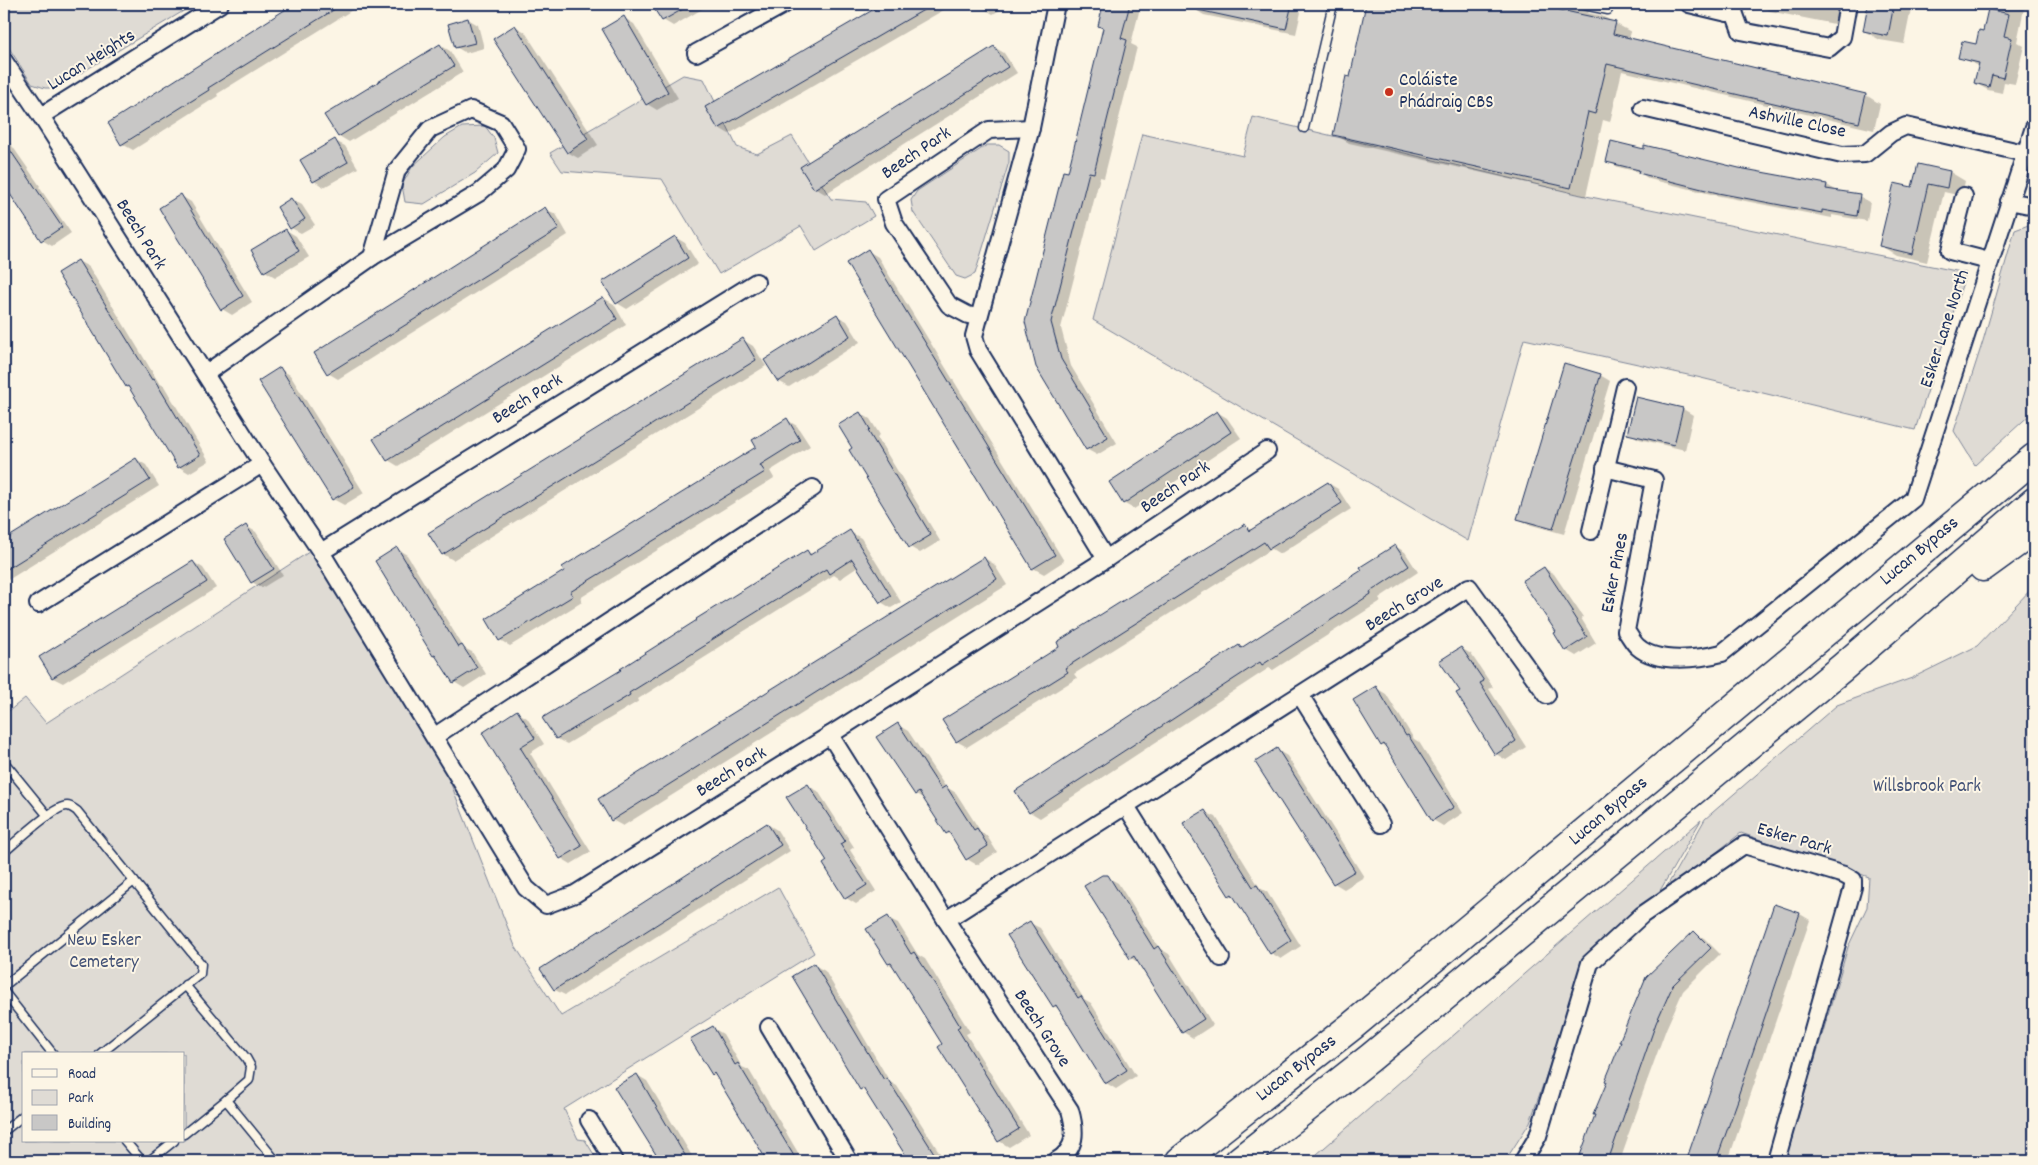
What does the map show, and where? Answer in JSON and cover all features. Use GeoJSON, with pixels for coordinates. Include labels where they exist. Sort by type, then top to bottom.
{"type":"FeatureCollection","features":[{"type":"Feature","properties":{"kind":"highway"},"geometry":{"type":"LineString","coordinates":[[1919,552],[2034,443]]}},
{"type":"Feature","properties":{"kind":"highway","name":"Lucan Bypass"},"geometry":{"type":"LineString","coordinates":[[1180,1161],[1359,1020],[2034,458]]}},
{"type":"Feature","properties":{"kind":"highway","name":"Lucan Bypass"},"geometry":{"type":"LineString","coordinates":[[1239,1161],[1370,1058],[1843,667],[2034,502]]}},
{"type":"Feature","properties":{"kind":"highway"},"geometry":{"type":"LineString","coordinates":[[1843,667],[2034,530]]}},
{"type":"Feature","properties":{"kind":"street","name":"Lucan Heights"},"geometry":{"type":"LineString","coordinates":[[4,61],[41,116],[220,4]]}},
{"type":"Feature","properties":{"kind":"street"},"geometry":{"type":"LineString","coordinates":[[696,53],[785,4]]}},
{"type":"Feature","properties":{"kind":"street"},"geometry":{"type":"LineString","coordinates":[[1056,4],[1031,128],[974,336],[978,350],[1106,558]]}},
{"type":"Feature","properties":{"kind":"street"},"geometry":{"type":"LineString","coordinates":[[1689,4],[1727,12],[1735,8],[1741,30],[1829,48],[1842,37],[1848,4]]}},
{"type":"Feature","properties":{"kind":"street","name":"Ashville Close"},"geometry":{"type":"LineString","coordinates":[[1643,108],[1842,155],[1865,154],[1891,133],[1906,126],[2024,153]]}},
{"type":"Feature","properties":{"kind":"street"},"geometry":{"type":"LineString","coordinates":[[205,374],[372,257],[479,193],[506,170],[517,150],[501,123],[471,110],[430,129],[397,170],[372,257]]}},
{"type":"Feature","properties":{"kind":"street","name":"Beech Park"},"geometry":{"type":"LineString","coordinates":[[41,116],[262,464],[321,552],[526,888],[546,905],[575,894],[830,735],[1106,558],[1267,451]]}},
{"type":"Feature","properties":{"kind":"street","name":"Beech Park"},"geometry":{"type":"LineString","coordinates":[[978,317],[968,315],[949,305],[894,223],[886,199],[989,130],[1019,127],[1031,128]]}},
{"type":"Feature","properties":{"kind":"street","name":"Esker Lane North"},"geometry":{"type":"LineString","coordinates":[[1876,529],[1912,499],[2034,127]]}},
{"type":"Feature","properties":{"kind":"street"},"geometry":{"type":"LineString","coordinates":[[1964,196],[1950,250],[1989,261]]}},
{"type":"Feature","properties":{"kind":"street"},"geometry":{"type":"LineString","coordinates":[[2009,201],[2034,206]]}},
{"type":"Feature","properties":{"kind":"street","name":"Beech Park"},"geometry":{"type":"LineString","coordinates":[[321,552],[756,282]]}},
{"type":"Feature","properties":{"kind":"street","name":"Esker Pines"},"geometry":{"type":"LineString","coordinates":[[1591,531],[1625,388]]}},
{"type":"Feature","properties":{"kind":"street"},"geometry":{"type":"LineString","coordinates":[[38,604],[262,464]]}},
{"type":"Feature","properties":{"kind":"street","name":"Esker Pines"},"geometry":{"type":"LineString","coordinates":[[1605,468],[1654,480],[1626,631],[1638,648],[1658,656],[1700,659],[1722,653],[1876,529]]}},
{"type":"Feature","properties":{"kind":"street"},"geometry":{"type":"LineString","coordinates":[[435,736],[813,488]]}},
{"type":"Feature","properties":{"kind":"street","name":"Beech Grove"},"geometry":{"type":"LineString","coordinates":[[946,920],[1469,587],[1547,696]]}},
{"type":"Feature","properties":{"kind":"street"},"geometry":{"type":"LineString","coordinates":[[1300,695],[1381,824]]}},
{"type":"Feature","properties":{"kind":"street","name":"Beech Grove"},"geometry":{"type":"LineString","coordinates":[[830,735],[946,920],[1070,1110],[1075,1126],[1073,1142],[1062,1158],[1056,1161]]}},
{"type":"Feature","properties":{"kind":"street"},"geometry":{"type":"LineString","coordinates":[[1126,806],[1221,958]]}},
{"type":"Feature","properties":{"kind":"street","name":"Esker Park"},"geometry":{"type":"LineString","coordinates":[[1523,1161],[1538,1136],[1590,963],[1642,916],[1744,845],[1844,875],[1853,880],[1848,904],[1776,1161]]}},
{"type":"Feature","properties":{"kind":"street"},"geometry":{"type":"LineString","coordinates":[[769,1027],[849,1161]]}},
{"type":"Feature","properties":{"kind":"street"},"geometry":{"type":"LineString","coordinates":[[589,1120],[614,1161]]}},
{"type":"Feature","properties":{"kind":"lane"},"geometry":{"type":"LineString","coordinates":[[1304,128],[1333,4]]}},
{"type":"Feature","properties":{"kind":"lane"},"geometry":{"type":"LineString","coordinates":[[1579,4],[1608,10],[1610,4]]}},
{"type":"Feature","properties":{"kind":"lane"},"geometry":{"type":"LineString","coordinates":[[4,762],[48,816]]}},
{"type":"Feature","properties":{"kind":"lane"},"geometry":{"type":"LineString","coordinates":[[4,852],[48,816],[65,806],[70,806],[77,811],[201,964],[200,974],[102,1052]]}},
{"type":"Feature","properties":{"kind":"lane"},"geometry":{"type":"LineString","coordinates":[[4,986],[134,881]]}},
{"type":"Feature","properties":{"kind":"lane"},"geometry":{"type":"LineString","coordinates":[[185,985],[246,1058],[251,1067],[249,1080],[185,1133]]}},
{"type":"Feature","properties":{"kind":"lane"},"geometry":{"type":"LineString","coordinates":[[4,992],[51,1052]]}},
{"type":"Feature","properties":{"kind":"lane"},"geometry":{"type":"LineString","coordinates":[[226,1100],[276,1161]]}},
{"type":"Feature","properties":{"kind":"lane"},"geometry":{"type":"LineString","coordinates":[[4,1131],[22,1117]]}},
{"type":"Feature","properties":{"kind":"lane"},"geometry":{"type":"LineString","coordinates":[[126,1142],[142,1161]]}},
{"type":"Feature","properties":{"kind":"lane"},"geometry":{"type":"LineString","coordinates":[[150,1161],[173,1142]]}},
{"type":"Feature","properties":{"kind":"green space"},"geometry":{"type":"Polygon","coordinates":[[[4,4],[195,4],[56,88],[45,88],[32,84],[4,40],[4,4]]]}},
{"type":"Feature","properties":{"kind":"green space"},"geometry":{"type":"Polygon","coordinates":[[[683,75],[704,79],[737,147],[757,154],[792,136],[831,199],[866,202],[874,216],[816,251],[801,226],[719,274],[662,179],[562,171],[550,153],[683,75]]]}},
{"type":"Feature","properties":{"kind":"green space"},"geometry":{"type":"Polygon","coordinates":[[[1253,117],[1581,195],[1966,273],[1915,430],[1697,377],[1524,339],[1468,541],[1093,320],[1142,134],[1243,156],[1253,117]]]}},
{"type":"Feature","properties":{"kind":"green space"},"geometry":{"type":"Polygon","coordinates":[[[485,126],[494,138],[498,153],[475,173],[424,204],[405,202],[402,185],[412,167],[445,137],[462,127],[485,126]]]}},
{"type":"Feature","properties":{"kind":"green space"},"geometry":{"type":"Polygon","coordinates":[[[987,145],[999,145],[1009,151],[1009,162],[975,274],[965,279],[956,276],[913,212],[911,200],[917,191],[987,145]]]}},
{"type":"Feature","properties":{"kind":"green space"},"geometry":{"type":"Polygon","coordinates":[[[2034,223],[2034,411],[1975,465],[1954,431],[1983,341],[2015,230],[2034,223]]]}},
{"type":"Feature","properties":{"kind":"green space","name":"New Esker Cemetery"},"geometry":{"type":"Polygon","coordinates":[[[315,548],[430,731],[515,946],[561,1016],[778,887],[814,953],[564,1109],[578,1139],[585,1140],[598,1161],[4,1161],[4,715],[25,698],[46,723],[315,548]]]}},
{"type":"Feature","properties":{"kind":"green space","name":"Willsbrook Park"},"geometry":{"type":"Polygon","coordinates":[[[2034,586],[2034,1161],[1785,1161],[1848,947],[1867,907],[1869,877],[1741,833],[1662,895],[1705,819],[1837,705],[1912,678],[1977,646],[2034,586]]]}},
{"type":"Feature","properties":{"kind":"green space"},"geometry":{"type":"Polygon","coordinates":[[[1701,820],[1658,894],[1586,961],[1530,1122],[1505,1161],[1309,1161],[1701,820]]]}},
{"type":"Feature","properties":{"kind":"building"},"geometry":{"type":"Polygon","coordinates":[[[294,4],[343,4],[121,145],[108,123],[294,4]]]}},
{"type":"Feature","properties":{"kind":"building"},"geometry":{"type":"Polygon","coordinates":[[[651,4],[692,4],[662,21],[651,4]]]}},
{"type":"Feature","properties":{"kind":"building"},"geometry":{"type":"Polygon","coordinates":[[[883,4],[934,4],[718,129],[705,107],[883,4]]]}},
{"type":"Feature","properties":{"kind":"building"},"geometry":{"type":"Polygon","coordinates":[[[1103,4],[1130,4],[1121,38],[1127,40],[1094,173],[1089,172],[1051,322],[1061,359],[1108,437],[1086,450],[1036,367],[1025,322],[1063,171],[1068,172],[1103,28],[1098,26],[1103,4]]]}},
{"type":"Feature","properties":{"kind":"building"},"geometry":{"type":"Polygon","coordinates":[[[1199,4],[1292,4],[1286,29],[1198,10],[1199,4]]]}},
{"type":"Feature","properties":{"kind":"building","name":"Coláiste Phádraig CBS"},"geometry":{"type":"Polygon","coordinates":[[[1366,4],[1533,4],[1616,22],[1613,34],[1866,94],[1859,123],[1607,64],[1595,114],[1588,112],[1571,188],[1333,135],[1346,76],[1350,77],[1366,4]]]}},
{"type":"Feature","properties":{"kind":"building"},"geometry":{"type":"Polygon","coordinates":[[[1868,4],[1894,4],[1888,36],[1863,31],[1868,4]]]}},
{"type":"Feature","properties":{"kind":"building"},"geometry":{"type":"Polygon","coordinates":[[[1988,9],[2009,14],[2004,36],[2012,38],[2003,78],[1992,75],[1989,87],[1974,83],[1979,63],[1958,58],[1962,41],[1976,44],[1979,30],[1983,31],[1988,9]]]}},
{"type":"Feature","properties":{"kind":"building"},"geometry":{"type":"Polygon","coordinates":[[[624,16],[668,92],[646,105],[602,29],[624,16]]]}},
{"type":"Feature","properties":{"kind":"building"},"geometry":{"type":"Polygon","coordinates":[[[468,18],[475,43],[455,48],[448,24],[468,18]]]}},
{"type":"Feature","properties":{"kind":"building"},"geometry":{"type":"Polygon","coordinates":[[[515,25],[588,139],[567,153],[493,39],[515,25]]]}},
{"type":"Feature","properties":{"kind":"building"},"geometry":{"type":"Polygon","coordinates":[[[440,44],[454,66],[338,137],[324,115],[440,44]]]}},
{"type":"Feature","properties":{"kind":"building"},"geometry":{"type":"Polygon","coordinates":[[[994,46],[1008,67],[814,189],[800,167],[994,46]]]}},
{"type":"Feature","properties":{"kind":"building"},"geometry":{"type":"Polygon","coordinates":[[[335,139],[348,162],[313,182],[300,160],[335,139]]]}},
{"type":"Feature","properties":{"kind":"building"},"geometry":{"type":"Polygon","coordinates":[[[4,141],[62,227],[41,241],[4,185],[4,141]]]}},
{"type":"Feature","properties":{"kind":"building"},"geometry":{"type":"Polygon","coordinates":[[[1611,141],[1644,149],[1644,145],[1739,168],[1827,184],[1826,189],[1860,194],[1857,216],[1822,210],[1822,213],[1718,193],[1638,173],[1639,170],[1606,162],[1611,141]]]}},
{"type":"Feature","properties":{"kind":"building"},"geometry":{"type":"Polygon","coordinates":[[[1918,164],[1950,171],[1947,188],[1928,184],[1912,254],[1879,246],[1894,183],[1912,187],[1918,164]]]}},
{"type":"Feature","properties":{"kind":"building"},"geometry":{"type":"Polygon","coordinates":[[[181,194],[243,296],[221,310],[159,208],[181,194]]]}},
{"type":"Feature","properties":{"kind":"building"},"geometry":{"type":"Polygon","coordinates":[[[291,198],[305,219],[290,229],[277,207],[291,198]]]}},
{"type":"Feature","properties":{"kind":"building"},"geometry":{"type":"Polygon","coordinates":[[[545,207],[559,229],[327,374],[314,353],[545,207]]]}},
{"type":"Feature","properties":{"kind":"building"},"geometry":{"type":"Polygon","coordinates":[[[286,229],[299,251],[264,272],[251,250],[286,229]]]}},
{"type":"Feature","properties":{"kind":"building"},"geometry":{"type":"Polygon","coordinates":[[[675,236],[688,258],[616,304],[602,282],[675,236]]]}},
{"type":"Feature","properties":{"kind":"building"},"geometry":{"type":"Polygon","coordinates":[[[868,249],[1055,555],[1032,569],[846,263],[868,249]]]}},
{"type":"Feature","properties":{"kind":"building"},"geometry":{"type":"Polygon","coordinates":[[[78,260],[200,455],[178,468],[57,273],[78,260]]]}},
{"type":"Feature","properties":{"kind":"building"},"geometry":{"type":"Polygon","coordinates":[[[603,297],[617,319],[387,461],[373,439],[603,297]]]}},
{"type":"Feature","properties":{"kind":"building"},"geometry":{"type":"Polygon","coordinates":[[[837,314],[850,336],[778,382],[764,360],[837,314]]]}},
{"type":"Feature","properties":{"kind":"building"},"geometry":{"type":"Polygon","coordinates":[[[743,338],[756,360],[442,555],[428,533],[743,338]]]}},
{"type":"Feature","properties":{"kind":"building"},"geometry":{"type":"Polygon","coordinates":[[[1564,363],[1601,374],[1553,529],[1517,519],[1564,363]]]}},
{"type":"Feature","properties":{"kind":"building"},"geometry":{"type":"Polygon","coordinates":[[[280,367],[354,487],[332,500],[258,381],[280,367]]]}},
{"type":"Feature","properties":{"kind":"building"},"geometry":{"type":"Polygon","coordinates":[[[1636,397],[1683,408],[1674,445],[1627,434],[1636,397]]]}},
{"type":"Feature","properties":{"kind":"building"},"geometry":{"type":"Polygon","coordinates":[[[1217,411],[1231,432],[1123,504],[1109,482],[1217,411]]]}},
{"type":"Feature","properties":{"kind":"building"},"geometry":{"type":"Polygon","coordinates":[[[860,412],[870,429],[868,431],[931,535],[909,548],[849,450],[852,448],[838,425],[860,412]]]}},
{"type":"Feature","properties":{"kind":"building"},"geometry":{"type":"Polygon","coordinates":[[[787,418],[800,440],[760,465],[765,472],[570,592],[573,596],[499,641],[486,619],[564,571],[562,567],[756,447],[752,440],[787,418]]]}},
{"type":"Feature","properties":{"kind":"building"},"geometry":{"type":"Polygon","coordinates":[[[136,458],[150,480],[4,571],[4,540],[136,458]]]}},
{"type":"Feature","properties":{"kind":"building"},"geometry":{"type":"Polygon","coordinates":[[[1328,482],[1342,503],[1269,549],[1264,542],[1065,668],[1068,672],[956,742],[942,720],[1059,647],[1057,642],[1245,524],[1249,531],[1328,482]]]}},
{"type":"Feature","properties":{"kind":"building"},"geometry":{"type":"Polygon","coordinates":[[[246,525],[274,569],[251,583],[224,539],[246,525]]]}},
{"type":"Feature","properties":{"kind":"building"},"geometry":{"type":"Polygon","coordinates":[[[850,530],[891,596],[880,603],[852,559],[829,574],[826,569],[705,644],[629,693],[630,695],[556,739],[542,718],[621,670],[696,619],[807,550],[810,555],[850,530]]]}},
{"type":"Feature","properties":{"kind":"building"},"geometry":{"type":"Polygon","coordinates":[[[1395,545],[1409,566],[1370,592],[1371,594],[1262,665],[1260,662],[1029,813],[1015,791],[1239,645],[1241,648],[1362,570],[1360,567],[1395,545]]]}},
{"type":"Feature","properties":{"kind":"building"},"geometry":{"type":"Polygon","coordinates":[[[397,547],[458,647],[462,645],[477,668],[453,683],[435,655],[433,656],[375,561],[397,547]]]}},
{"type":"Feature","properties":{"kind":"building"},"geometry":{"type":"Polygon","coordinates":[[[984,557],[997,579],[611,821],[598,799],[984,557]]]}},
{"type":"Feature","properties":{"kind":"building"},"geometry":{"type":"Polygon","coordinates":[[[193,561],[207,582],[52,678],[39,657],[193,561]]]}},
{"type":"Feature","properties":{"kind":"building"},"geometry":{"type":"Polygon","coordinates":[[[1544,567],[1573,611],[1571,612],[1587,637],[1565,651],[1554,633],[1556,632],[1522,581],[1544,567]]]}},
{"type":"Feature","properties":{"kind":"building"},"geometry":{"type":"Polygon","coordinates":[[[1461,647],[1484,681],[1480,683],[1516,741],[1495,755],[1456,693],[1460,691],[1439,661],[1461,647]]]}},
{"type":"Feature","properties":{"kind":"building"},"geometry":{"type":"Polygon","coordinates":[[[1376,686],[1406,736],[1408,735],[1454,807],[1432,821],[1384,744],[1381,746],[1353,700],[1376,686]]]}},
{"type":"Feature","properties":{"kind":"building"},"geometry":{"type":"Polygon","coordinates":[[[517,710],[535,738],[520,747],[582,846],[560,859],[482,733],[517,710]]]}},
{"type":"Feature","properties":{"kind":"building"},"geometry":{"type":"Polygon","coordinates":[[[898,723],[941,789],[946,786],[974,830],[977,828],[988,846],[966,860],[949,832],[946,834],[919,792],[915,795],[876,737],[898,723]]]}},
{"type":"Feature","properties":{"kind":"building"},"geometry":{"type":"Polygon","coordinates":[[[1277,748],[1355,871],[1333,884],[1255,762],[1277,748]]]}},
{"type":"Feature","properties":{"kind":"building"},"geometry":{"type":"Polygon","coordinates":[[[808,784],[845,841],[840,844],[867,885],[845,899],[823,864],[827,861],[786,797],[808,784]]]}},
{"type":"Feature","properties":{"kind":"building"},"geometry":{"type":"Polygon","coordinates":[[[1205,810],[1253,887],[1257,885],[1291,940],[1270,954],[1232,894],[1229,896],[1183,823],[1205,810]]]}},
{"type":"Feature","properties":{"kind":"building"},"geometry":{"type":"Polygon","coordinates":[[[767,823],[781,845],[554,990],[540,969],[767,823]]]}},
{"type":"Feature","properties":{"kind":"building"},"geometry":{"type":"Polygon","coordinates":[[[1102,875],[1108,875],[1154,949],[1158,946],[1204,1019],[1182,1033],[1134,956],[1130,959],[1084,886],[1102,875]]]}},
{"type":"Feature","properties":{"kind":"building"},"geometry":{"type":"Polygon","coordinates":[[[1774,904],[1800,913],[1739,1097],[1716,1161],[1686,1161],[1774,904]]]}},
{"type":"Feature","properties":{"kind":"building"},"geometry":{"type":"Polygon","coordinates":[[[888,916],[911,954],[914,952],[936,986],[960,1026],[957,1028],[1019,1129],[998,1142],[938,1047],[942,1044],[891,963],[888,964],[866,929],[888,916]]]}},
{"type":"Feature","properties":{"kind":"building"},"geometry":{"type":"Polygon","coordinates":[[[1030,921],[1078,998],[1081,996],[1127,1070],[1105,1084],[1056,1005],[1053,1007],[1007,935],[1030,921]]]}},
{"type":"Feature","properties":{"kind":"building"},"geometry":{"type":"Polygon","coordinates":[[[1694,931],[1711,948],[1673,985],[1656,1023],[1608,1161],[1578,1161],[1595,1115],[1593,1115],[1607,1082],[1605,1081],[1621,1042],[1619,1042],[1646,977],[1694,931]]]}},
{"type":"Feature","properties":{"kind":"building"},"geometry":{"type":"Polygon","coordinates":[[[814,963],[884,1080],[887,1078],[939,1161],[909,1161],[863,1088],[860,1090],[792,976],[814,963]]]}},
{"type":"Feature","properties":{"kind":"building"},"geometry":{"type":"Polygon","coordinates":[[[713,1026],[735,1065],[738,1063],[797,1161],[767,1161],[714,1073],[712,1075],[690,1039],[713,1026]]]}},
{"type":"Feature","properties":{"kind":"building"},"geometry":{"type":"Polygon","coordinates":[[[637,1074],[689,1161],[660,1161],[614,1087],[637,1074]]]}},
{"type":"Feature","properties":{"kind":"place","name":"Coláiste Phádraig CBS"},"geometry":{"type":"Point","coordinates":[1389,92]}}]}
